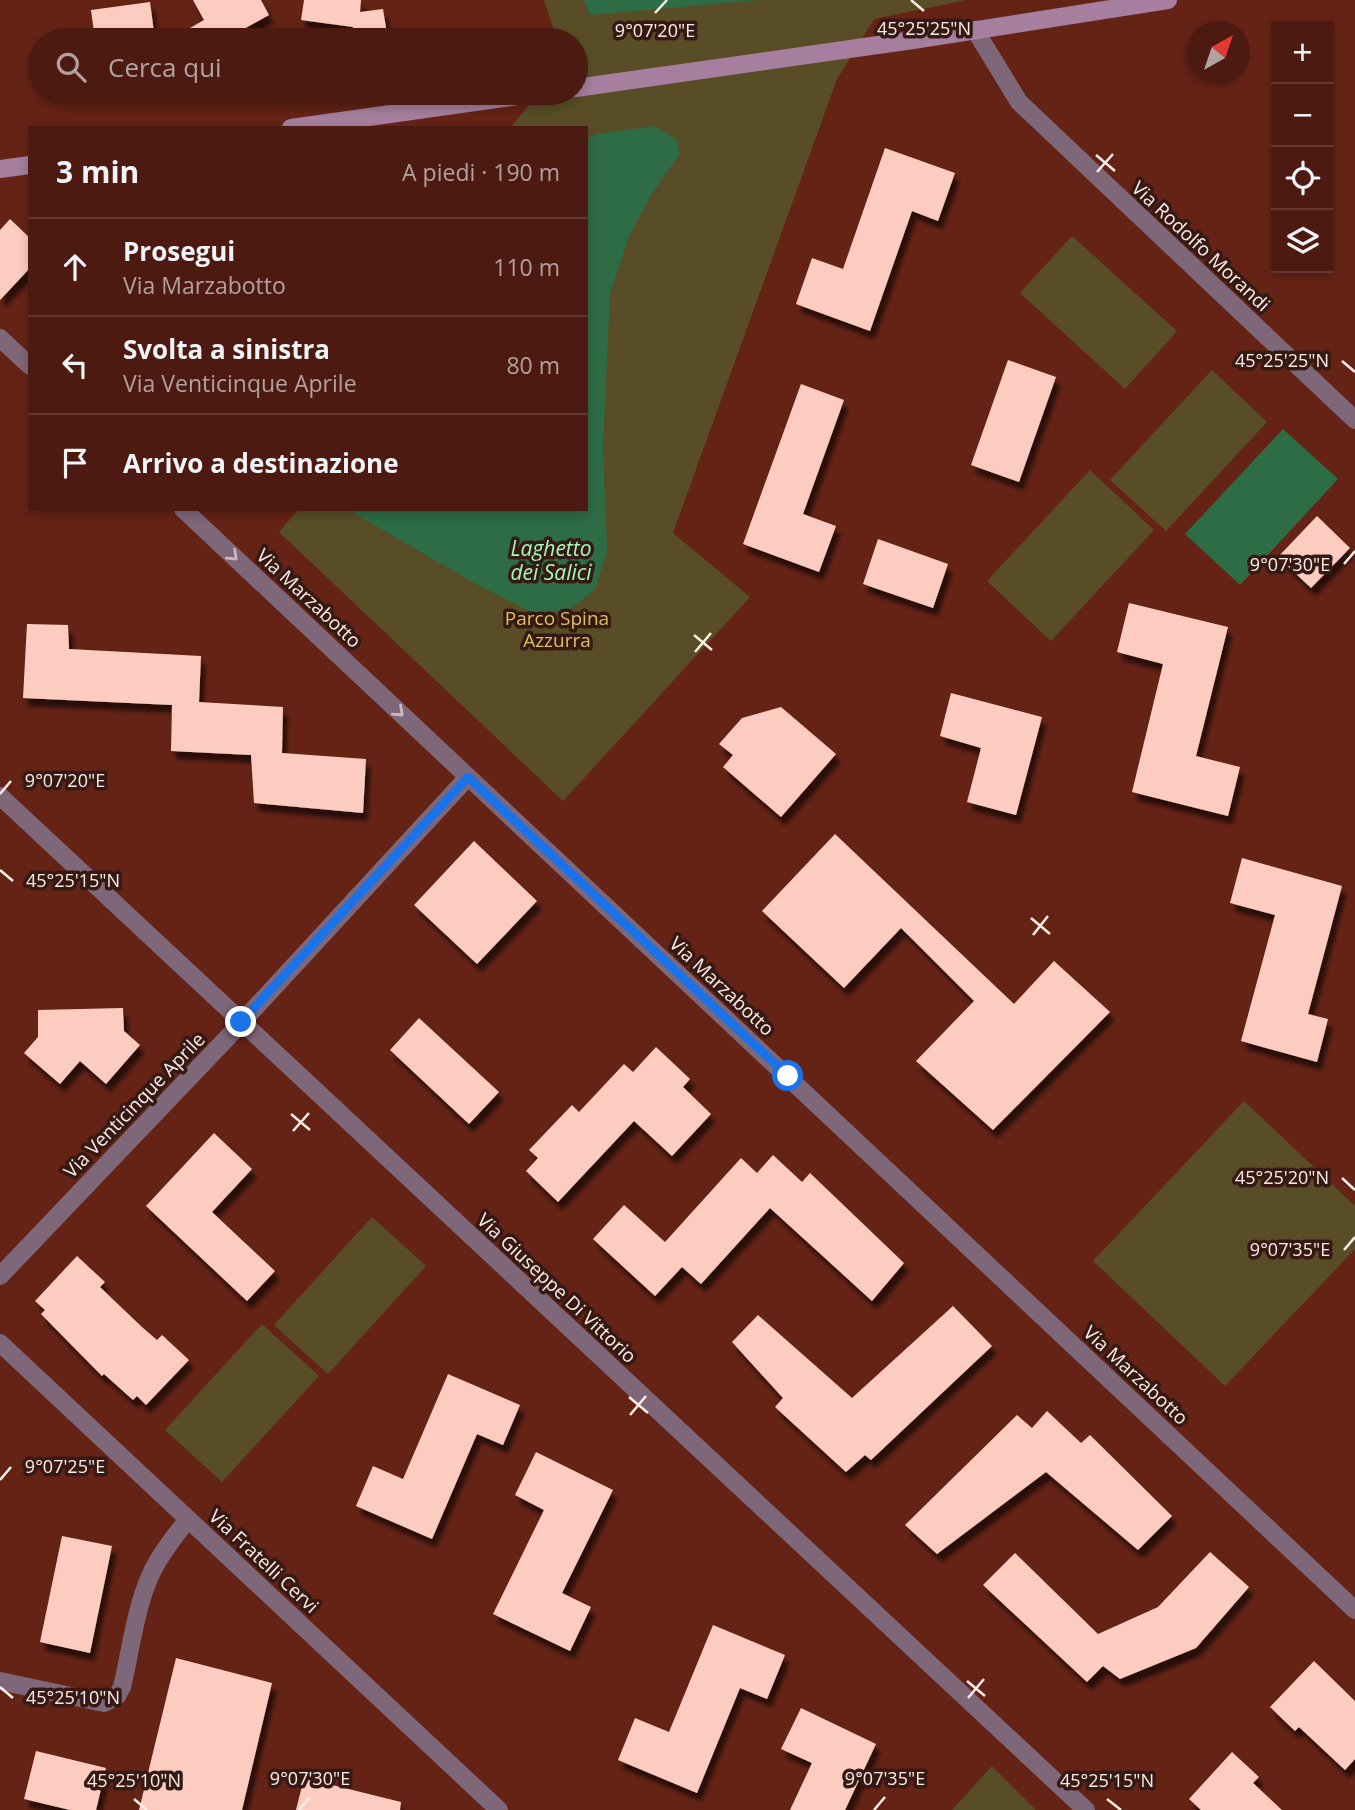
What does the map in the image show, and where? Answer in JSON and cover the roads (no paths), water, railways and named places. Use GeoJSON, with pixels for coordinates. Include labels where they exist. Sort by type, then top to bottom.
{"type":"FeatureCollection","features":[{"type":"Feature","properties":{"kind":"main road"},"geometry":{"type":"LineString","coordinates":[[588,86],[1168,0]]}},
{"type":"Feature","properties":{"kind":"main road"},"geometry":{"type":"LineString","coordinates":[[304,126],[454,105]]}},
{"type":"Feature","properties":{"kind":"main road"},"geometry":{"type":"LineString","coordinates":[[0,169],[28,165]]}},
{"type":"Feature","properties":{"kind":"street","name":"Via Rodolfo Morandi"},"geometry":{"type":"LineString","coordinates":[[975,30],[1019,102],[1355,420]]}},
{"type":"Feature","properties":{"kind":"street"},"geometry":{"type":"LineString","coordinates":[[0,338],[28,364]]}},
{"type":"Feature","properties":{"kind":"street","name":"Via Marzabotto"},"geometry":{"type":"LineString","coordinates":[[185,511],[1355,1610]]}},
{"type":"Feature","properties":{"kind":"street","name":"Via Venticinque Aprile"},"geometry":{"type":"LineString","coordinates":[[0,1276],[468,777]]}},
{"type":"Feature","properties":{"kind":"street","name":"Via Giuseppe Di Vittorio"},"geometry":{"type":"LineString","coordinates":[[0,796],[1086,1810]]}},
{"type":"Feature","properties":{"kind":"street","name":"Via Fratelli Cervi"},"geometry":{"type":"LineString","coordinates":[[0,1343],[499,1810]]}},
{"type":"Feature","properties":{"kind":"street"},"geometry":{"type":"LineString","coordinates":[[0,1681],[104,1703],[117,1696],[122,1687],[139,1611],[151,1574],[188,1519]]}},
{"type":"Feature","properties":{"kind":"water"},"geometry":{"type":"Polygon","coordinates":[[[584,0],[758,0],[590,15],[584,0]]]}},
{"type":"Feature","properties":{"kind":"water","name":"Laghetto dei Salici"},"geometry":{"type":"Polygon","coordinates":[[[654,126],[677,139],[679,155],[653,192],[630,234],[610,293],[603,445],[607,552],[595,590],[570,609],[533,613],[474,583],[350,511],[588,511],[588,137],[654,126]]]}},
{"type":"Feature","properties":{"kind":"water"},"geometry":{"type":"Polygon","coordinates":[[[1283,429],[1338,479],[1240,585],[1185,534],[1283,429]]]}},
{"type":"Feature","properties":{"kind":"park label","name":"Parco Spina Azzurra"},"geometry":{"type":"Point","coordinates":[557,629]}}]}
